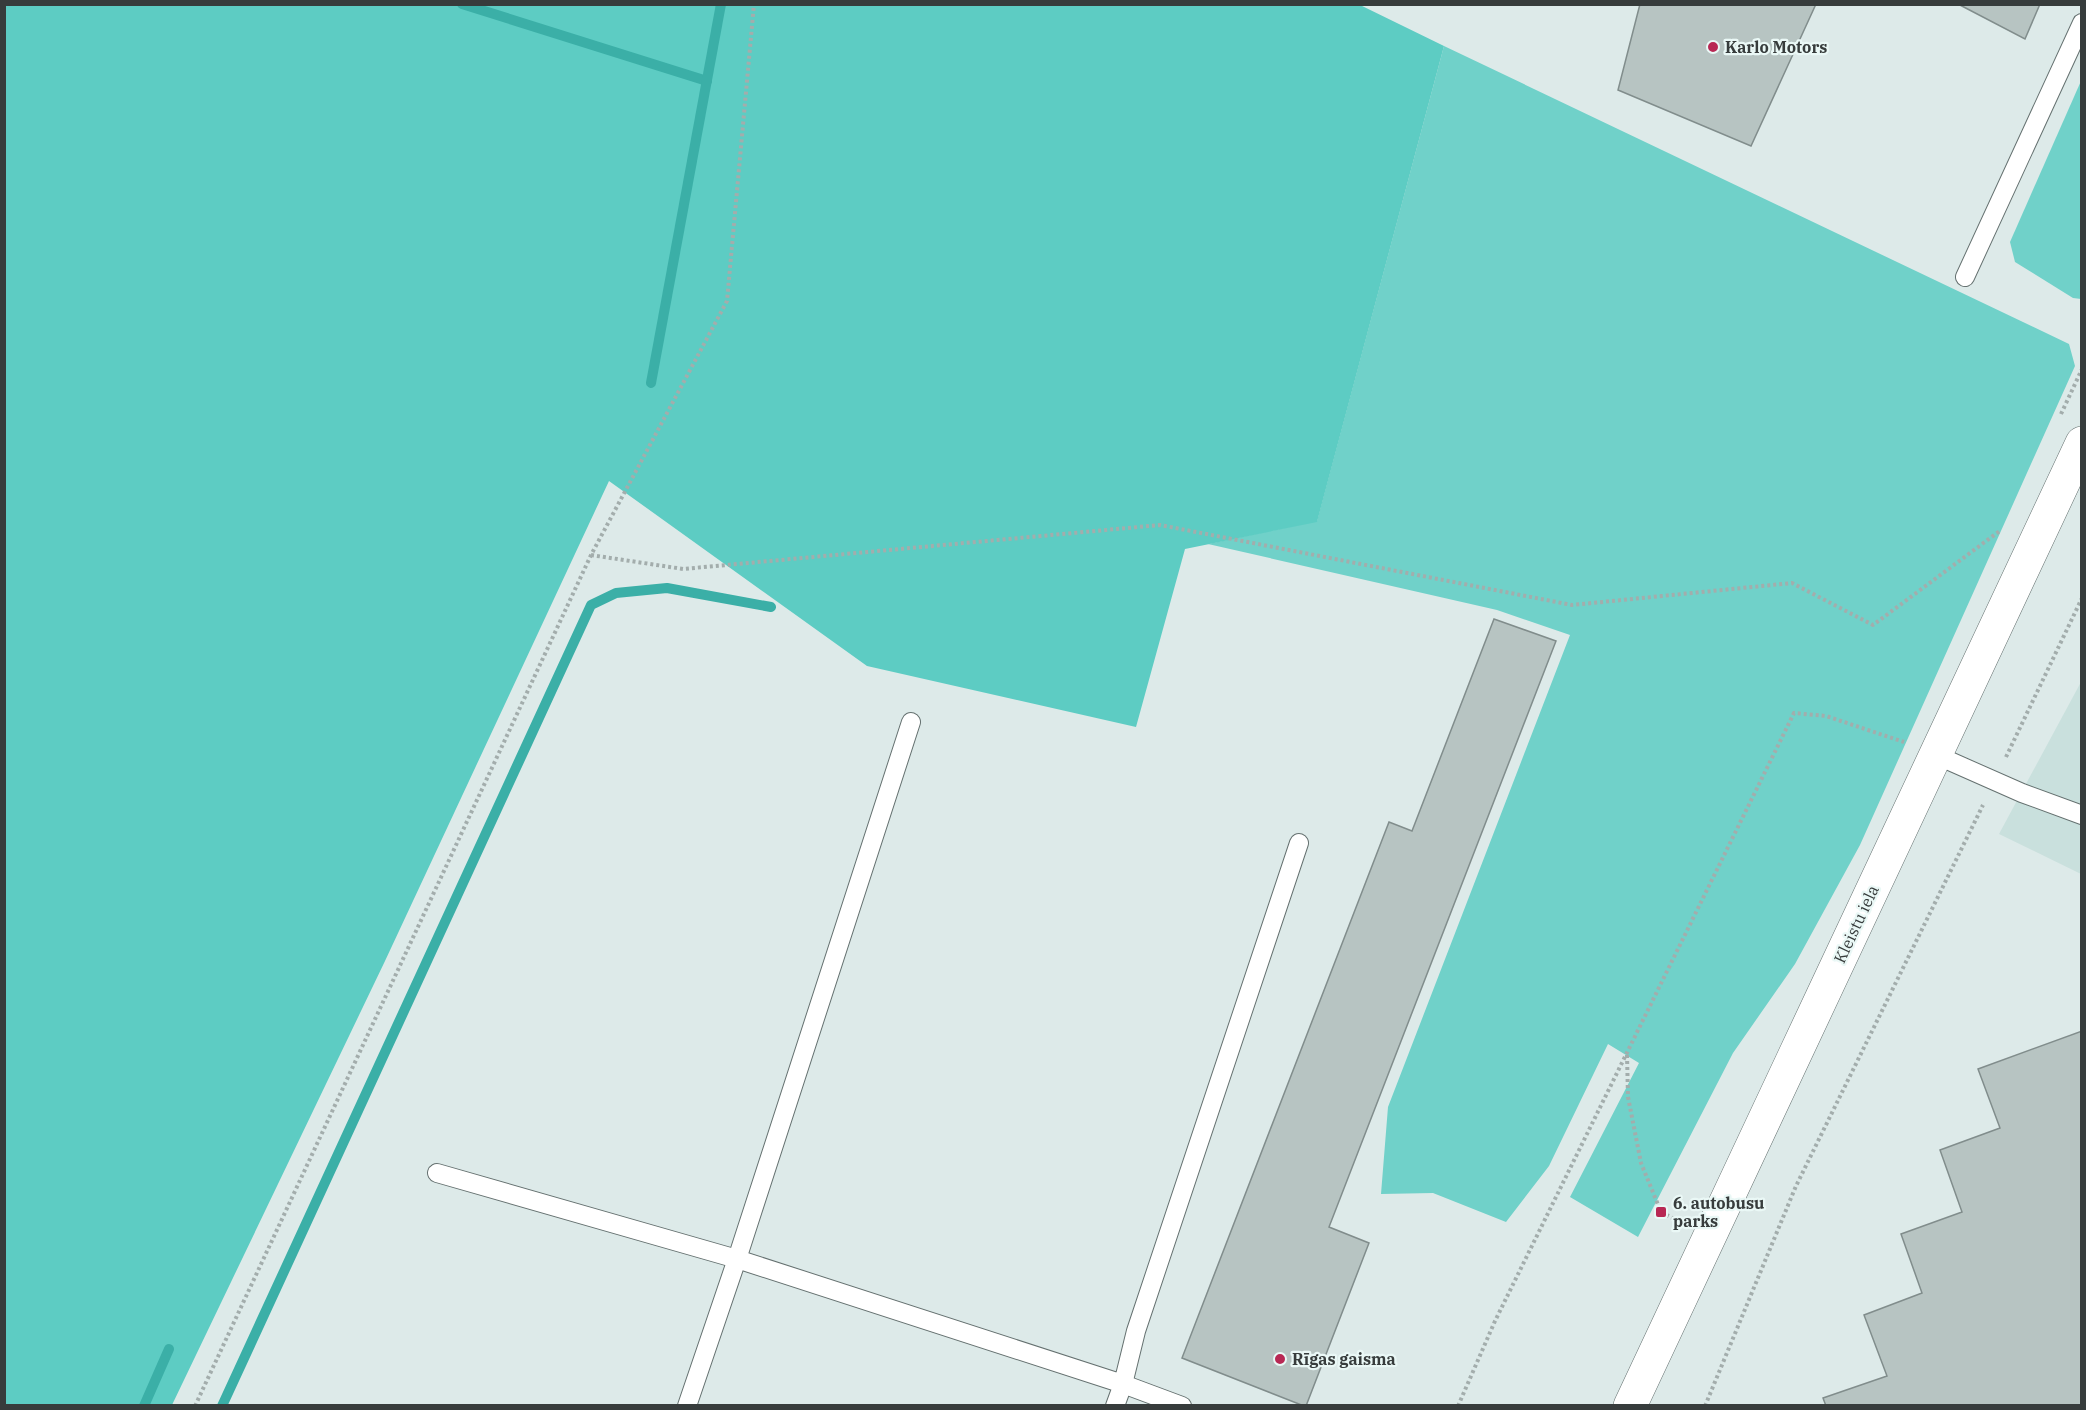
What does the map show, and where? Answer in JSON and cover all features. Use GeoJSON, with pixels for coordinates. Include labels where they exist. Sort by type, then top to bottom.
{"type":"FeatureCollection","features":[{"type":"Feature","properties":{"kind":"main road","name":"Kleistu iela"},"geometry":{"type":"LineString","coordinates":[[1630,1406],[2082,443]]}},
{"type":"Feature","properties":{"kind":"lane"},"geometry":{"type":"LineString","coordinates":[[1965,277],[2082,23]]}},
{"type":"Feature","properties":{"kind":"lane"},"geometry":{"type":"LineString","coordinates":[[687,1406],[911,722]]}},
{"type":"Feature","properties":{"kind":"lane"},"geometry":{"type":"LineString","coordinates":[[1936,754],[2022,794],[2082,815]]}},
{"type":"Feature","properties":{"kind":"lane"},"geometry":{"type":"LineString","coordinates":[[1115,1406],[1136,1331],[1299,843]]}},
{"type":"Feature","properties":{"kind":"lane"},"geometry":{"type":"LineString","coordinates":[[437,1173],[737,1259],[1123,1384],[1182,1406]]}},
{"type":"Feature","properties":{"kind":"path"},"geometry":{"type":"LineString","coordinates":[[195,1406],[591,555],[727,301],[754,4]]}},
{"type":"Feature","properties":{"kind":"path"},"geometry":{"type":"LineString","coordinates":[[591,555],[683,569],[1160,525],[1572,605],[1792,583],[1873,625],[2003,528]]}},
{"type":"Feature","properties":{"kind":"path"},"geometry":{"type":"LineString","coordinates":[[1705,1406],[1796,1186],[2082,598]]}},
{"type":"Feature","properties":{"kind":"path"},"geometry":{"type":"LineString","coordinates":[[1458,1406],[1495,1321],[1794,713],[1826,716],[1936,754]]}},
{"type":"Feature","properties":{"kind":"path"},"geometry":{"type":"LineString","coordinates":[[1626,1055],[1628,1097],[1641,1163],[1661,1212],[1709,1237]]}},
{"type":"Feature","properties":{"kind":"shaded area"},"geometry":{"type":"Polygon","coordinates":[[[1358,4],[1444,46],[1317,522],[1185,549],[1136,727],[867,666],[609,481],[385,961],[172,1405],[5,1405],[5,5],[1358,4]]]}},
{"type":"Feature","properties":{"kind":"shaded area"},"geometry":{"type":"Polygon","coordinates":[[[1444,46],[2069,344],[2075,366],[1860,845],[1795,964],[1733,1053],[1638,1237],[1570,1197],[1639,1063],[1608,1044],[1549,1166],[1506,1222],[1433,1193],[1381,1194],[1388,1107],[1570,635],[1497,610],[1208,544],[1317,521],[1444,46]]]}},
{"type":"Feature","properties":{"kind":"shaded area"},"geometry":{"type":"Polygon","coordinates":[[[2081,81],[2081,299],[2073,298],[2015,262],[2010,242],[2081,81]]]}},
{"type":"Feature","properties":{"kind":"shaded area"},"geometry":{"type":"Polygon","coordinates":[[[2081,682],[2081,874],[1999,834],[2081,682]]]}},
{"type":"Feature","properties":{"kind":"building","name":"Karlo Motors"},"geometry":{"type":"Polygon","coordinates":[[[1640,4],[1816,4],[1751,146],[1618,90],[1640,4]]]}},
{"type":"Feature","properties":{"kind":"building"},"geometry":{"type":"Polygon","coordinates":[[[1958,4],[2040,4],[2025,39],[1958,4]]]}},
{"type":"Feature","properties":{"kind":"building"},"geometry":{"type":"Polygon","coordinates":[[[1494,619],[1556,641],[1329,1227],[1369,1243],[1306,1406],[1304,1406],[1182,1358],[1389,822],[1412,831],[1494,619]]]}},
{"type":"Feature","properties":{"kind":"building"},"geometry":{"type":"Polygon","coordinates":[[[2082,1031],[2082,1406],[1826,1406],[1823,1398],[1887,1376],[1864,1315],[1922,1293],[1901,1234],[1962,1212],[1940,1150],[2000,1128],[1978,1069],[2082,1031]]]}},
{"type":"Feature","properties":{"kind":"waterway"},"geometry":{"type":"LineString","coordinates":[[462,4],[707,81]]}},
{"type":"Feature","properties":{"kind":"waterway"},"geometry":{"type":"LineString","coordinates":[[651,383],[721,4]]}},
{"type":"Feature","properties":{"kind":"waterway"},"geometry":{"type":"LineString","coordinates":[[222,1406],[591,605],[616,593],[667,588],[771,607]]}},
{"type":"Feature","properties":{"kind":"waterway"},"geometry":{"type":"LineString","coordinates":[[144,1406],[169,1349]]}},
{"type":"Feature","properties":{"kind":"place","name":"Karlo Motors"},"geometry":{"type":"Point","coordinates":[1713,47]}},
{"type":"Feature","properties":{"kind":"place","name":"6. autobusu parks"},"geometry":{"type":"Point","coordinates":[1661,1212]}},
{"type":"Feature","properties":{"kind":"place","name":"Rīgas gaisma"},"geometry":{"type":"Point","coordinates":[1280,1359]}}]}
